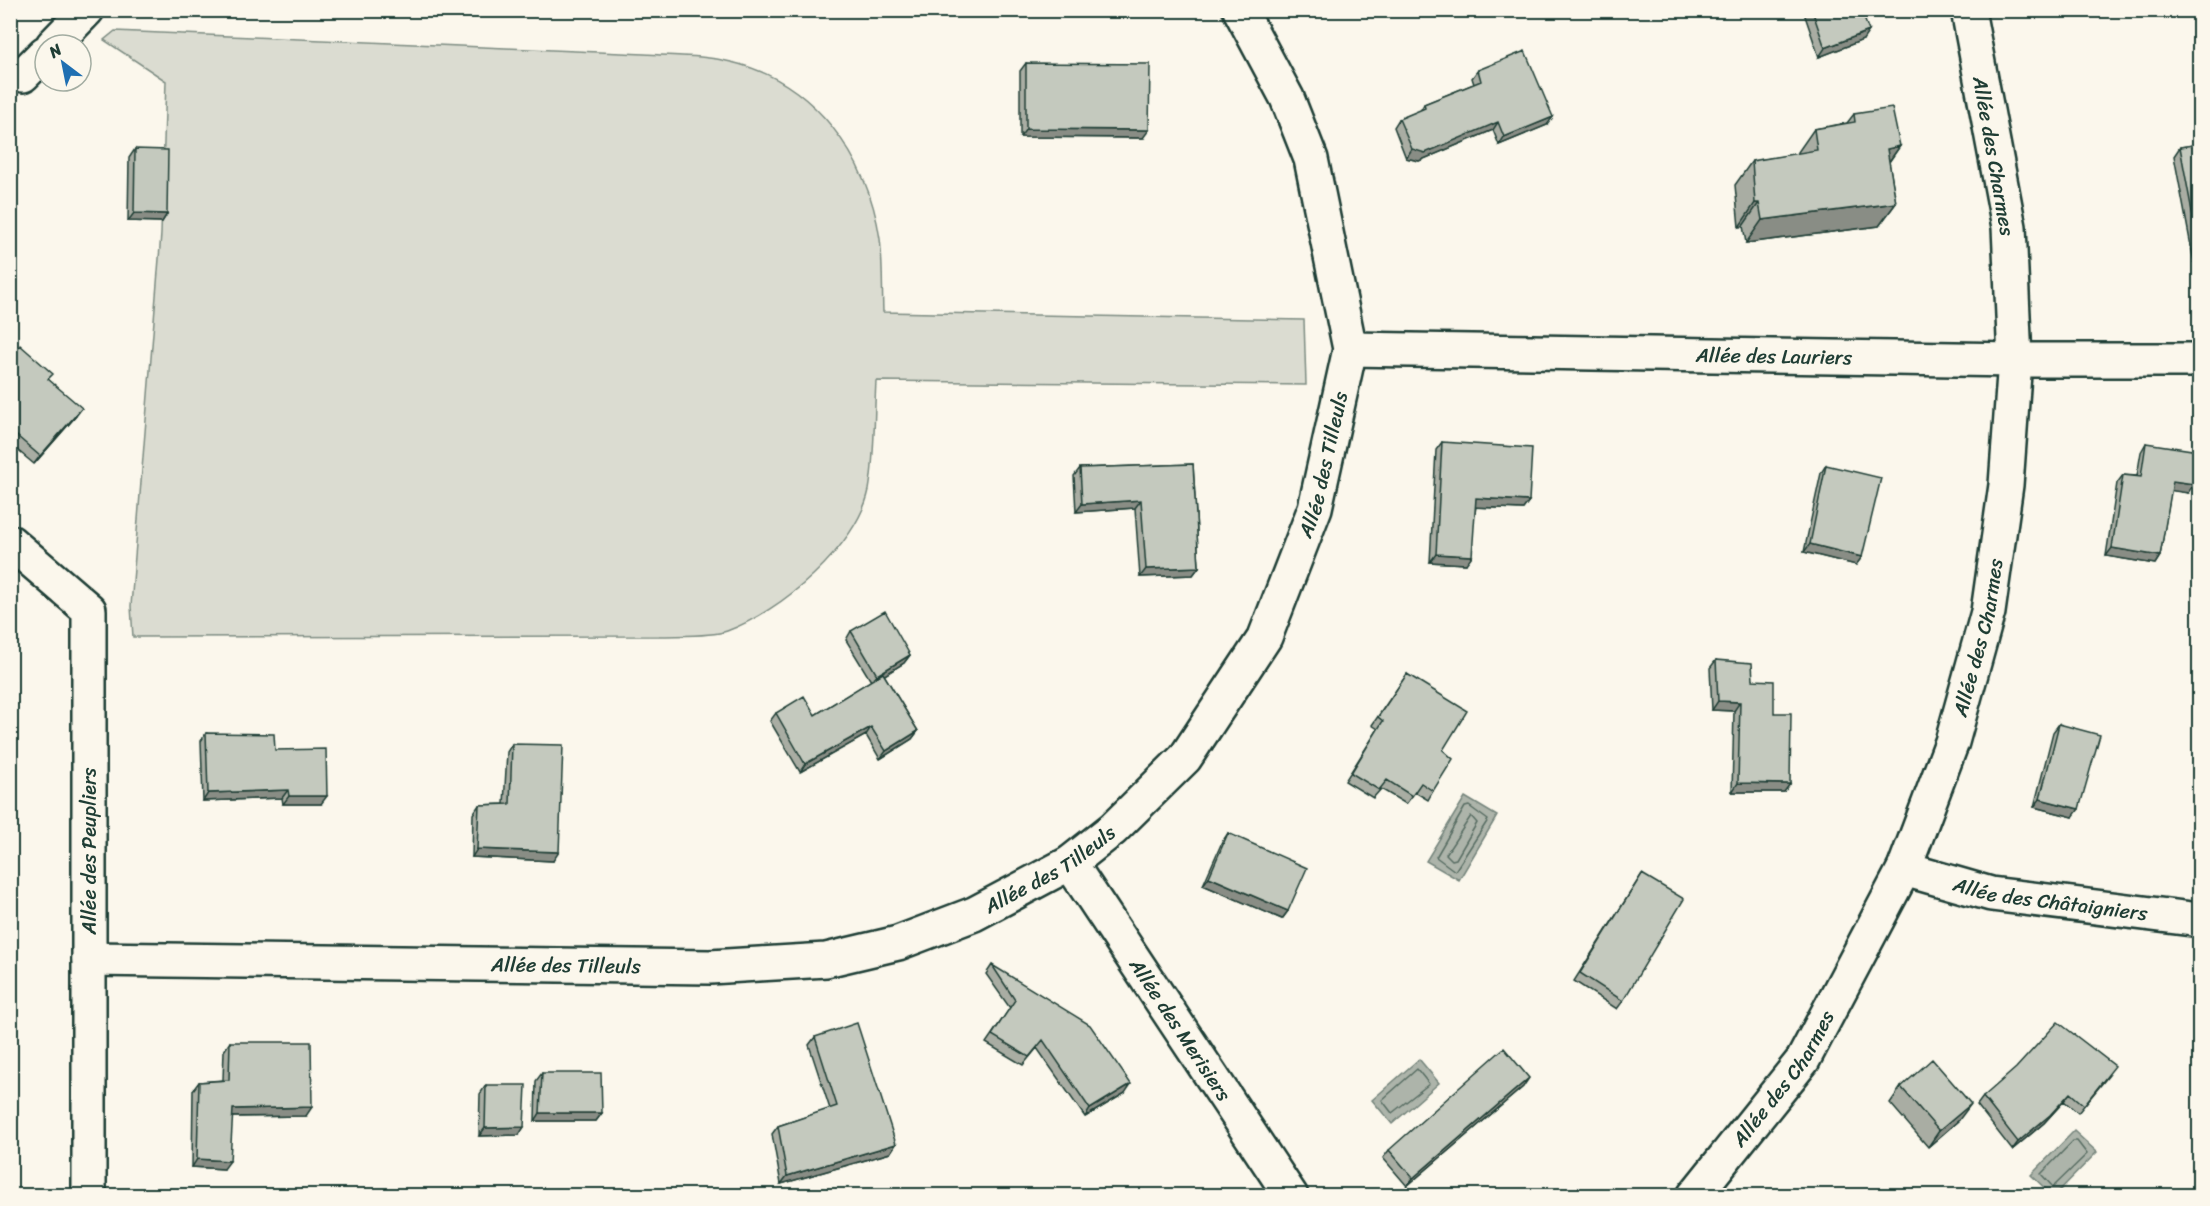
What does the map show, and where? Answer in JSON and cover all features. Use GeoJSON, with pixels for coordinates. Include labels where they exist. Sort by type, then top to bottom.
{"type":"FeatureCollection","features":[{"type":"Feature","properties":{"kind":"street"},"geometry":{"type":"LineString","coordinates":[[65,33],[87,10]]}},
{"type":"Feature","properties":{"kind":"street","name":"Allée des Tilleuls"},"geometry":{"type":"LineString","coordinates":[[89,960],[710,967],[826,960],[898,943],[974,914],[1070,863],[1113,829],[1185,758],[1265,638],[1315,508],[1350,349],[1311,159],[1287,98],[1240,10]]}},
{"type":"Feature","properties":{"kind":"street","name":"Allée des Charmes"},"geometry":{"type":"LineString","coordinates":[[1694,1196],[1803,1060],[1904,869],[1953,742],[1988,612],[2006,485],[2014,360],[2009,227],[1968,10]]}},
{"type":"Feature","properties":{"kind":"street","name":"Allée des Lauriers"},"geometry":{"type":"LineString","coordinates":[[1350,349],[2014,360],[2199,360]]}},
{"type":"Feature","properties":{"kind":"street","name":"Allée des Peupliers"},"geometry":{"type":"LineString","coordinates":[[10,542],[88,610],[89,1196]]}},
{"type":"Feature","properties":{"kind":"street","name":"Allée des Merisiers"},"geometry":{"type":"LineString","coordinates":[[1070,863],[1291,1196]]}},
{"type":"Feature","properties":{"kind":"street","name":"Allée des Châtaigniers"},"geometry":{"type":"LineString","coordinates":[[1904,869],[1991,894],[2199,920]]}},
{"type":"Feature","properties":{"kind":"shaded area"},"geometry":{"type":"Polygon","coordinates":[[[115,31],[688,56],[731,62],[761,72],[788,86],[832,127],[849,152],[863,179],[874,209],[880,239],[883,312],[1304,320],[1306,385],[876,381],[869,490],[862,512],[849,533],[833,555],[792,593],[748,622],[720,633],[659,636],[133,637],[131,606],[161,234],[166,81],[104,40],[115,31]]]}},
{"type":"Feature","properties":{"kind":"water"},"geometry":{"type":"Polygon","coordinates":[[[1465,797],[1497,816],[1459,880],[1426,861],[1465,797]]]}},
{"type":"Feature","properties":{"kind":"water"},"geometry":{"type":"Polygon","coordinates":[[[1419,1059],[1439,1083],[1392,1124],[1372,1100],[1419,1059]]]}},
{"type":"Feature","properties":{"kind":"water"},"geometry":{"type":"Polygon","coordinates":[[[2074,1131],[2097,1152],[2055,1195],[2052,1195],[2031,1175],[2074,1131]]]}},
{"type":"Feature","properties":{"kind":"building"},"geometry":{"type":"Polygon","coordinates":[[[1812,10],[1861,10],[1869,31],[1825,48],[1812,10]]]}},
{"type":"Feature","properties":{"kind":"building"},"geometry":{"type":"Polygon","coordinates":[[[1525,51],[1553,117],[1504,137],[1498,122],[1425,153],[1412,149],[1399,119],[1425,108],[1424,104],[1481,81],[1478,70],[1525,51]]]}},
{"type":"Feature","properties":{"kind":"building"},"geometry":{"type":"Polygon","coordinates":[[[1026,63],[1150,64],[1149,130],[1026,129],[1026,63]]]}},
{"type":"Feature","properties":{"kind":"building"},"geometry":{"type":"Polygon","coordinates":[[[1892,108],[1900,146],[1887,149],[1896,203],[1762,220],[1759,203],[1755,203],[1752,161],[1817,150],[1814,129],[1855,122],[1854,114],[1892,108]]]}},
{"type":"Feature","properties":{"kind":"building"},"geometry":{"type":"Polygon","coordinates":[[[2199,144],[2199,249],[2180,147],[2199,144]]]}},
{"type":"Feature","properties":{"kind":"building"},"geometry":{"type":"Polygon","coordinates":[[[135,149],[168,150],[167,214],[134,213],[135,149]]]}},
{"type":"Feature","properties":{"kind":"building"},"geometry":{"type":"Polygon","coordinates":[[[20,345],[53,374],[48,379],[82,408],[40,456],[10,430],[10,349],[14,352],[20,345]]]}},
{"type":"Feature","properties":{"kind":"building"},"geometry":{"type":"Polygon","coordinates":[[[1442,442],[1532,448],[1529,501],[1476,498],[1472,556],[1436,554],[1442,442]]]}},
{"type":"Feature","properties":{"kind":"building"},"geometry":{"type":"Polygon","coordinates":[[[2146,443],[2198,451],[2194,484],[2173,481],[2160,556],[2112,548],[2123,475],[2141,477],[2146,443]]]}},
{"type":"Feature","properties":{"kind":"building"},"geometry":{"type":"Polygon","coordinates":[[[1193,464],[1199,567],[1146,569],[1141,500],[1082,504],[1080,468],[1193,464]]]}},
{"type":"Feature","properties":{"kind":"building"},"geometry":{"type":"Polygon","coordinates":[[[1826,465],[1881,478],[1862,557],[1810,544],[1826,465]]]}},
{"type":"Feature","properties":{"kind":"building"},"geometry":{"type":"Polygon","coordinates":[[[885,611],[910,655],[877,675],[851,631],[885,611]]]}},
{"type":"Feature","properties":{"kind":"building"},"geometry":{"type":"Polygon","coordinates":[[[1716,660],[1752,663],[1753,680],[1774,681],[1774,713],[1791,713],[1790,784],[1738,783],[1740,702],[1718,701],[1716,660]]]}},
{"type":"Feature","properties":{"kind":"building"},"geometry":{"type":"Polygon","coordinates":[[[883,673],[918,731],[886,751],[871,727],[805,764],[776,713],[804,696],[815,715],[883,673]]]}},
{"type":"Feature","properties":{"kind":"building"},"geometry":{"type":"Polygon","coordinates":[[[1407,674],[1467,711],[1443,750],[1453,759],[1433,791],[1421,783],[1412,796],[1387,780],[1379,790],[1351,773],[1383,721],[1378,717],[1407,674]]]}},
{"type":"Feature","properties":{"kind":"building"},"geometry":{"type":"Polygon","coordinates":[[[2059,724],[2100,735],[2079,809],[2040,799],[2059,724]]]}},
{"type":"Feature","properties":{"kind":"building"},"geometry":{"type":"Polygon","coordinates":[[[206,733],[274,734],[275,750],[326,749],[327,796],[289,796],[288,790],[208,793],[206,733]]]}},
{"type":"Feature","properties":{"kind":"building"},"geometry":{"type":"Polygon","coordinates":[[[512,744],[563,745],[559,852],[477,849],[479,805],[510,804],[512,744]]]}},
{"type":"Feature","properties":{"kind":"building"},"geometry":{"type":"Polygon","coordinates":[[[1228,833],[1307,868],[1288,911],[1209,877],[1228,833]]]}},
{"type":"Feature","properties":{"kind":"building"},"geometry":{"type":"Polygon","coordinates":[[[1642,874],[1684,899],[1623,1001],[1580,973],[1642,874]]]}},
{"type":"Feature","properties":{"kind":"building"},"geometry":{"type":"Polygon","coordinates":[[[992,965],[1090,1025],[1131,1084],[1090,1109],[1043,1040],[1029,1057],[992,1035],[1015,1000],[992,965]]]}},
{"type":"Feature","properties":{"kind":"building"},"geometry":{"type":"Polygon","coordinates":[[[2058,1022],[2115,1066],[2084,1105],[2070,1093],[2050,1115],[2018,1142],[1983,1097],[2016,1068],[2058,1022]]]}},
{"type":"Feature","properties":{"kind":"building"},"geometry":{"type":"Polygon","coordinates":[[[857,1023],[896,1144],[787,1176],[778,1126],[837,1106],[815,1037],[857,1023]]]}},
{"type":"Feature","properties":{"kind":"building"},"geometry":{"type":"Polygon","coordinates":[[[230,1042],[311,1042],[312,1107],[233,1109],[230,1161],[197,1159],[199,1082],[229,1080],[230,1042]]]}},
{"type":"Feature","properties":{"kind":"building"},"geometry":{"type":"Polygon","coordinates":[[[1504,1048],[1529,1078],[1413,1178],[1389,1150],[1504,1048]]]}},
{"type":"Feature","properties":{"kind":"building"},"geometry":{"type":"Polygon","coordinates":[[[1932,1059],[1971,1104],[1939,1131],[1901,1087],[1932,1059]]]}},
{"type":"Feature","properties":{"kind":"building"},"geometry":{"type":"Polygon","coordinates":[[[542,1073],[601,1073],[602,1113],[540,1113],[542,1073]]]}},
{"type":"Feature","properties":{"kind":"building"},"geometry":{"type":"Polygon","coordinates":[[[486,1085],[526,1085],[524,1127],[485,1128],[486,1085]]]}}]}
